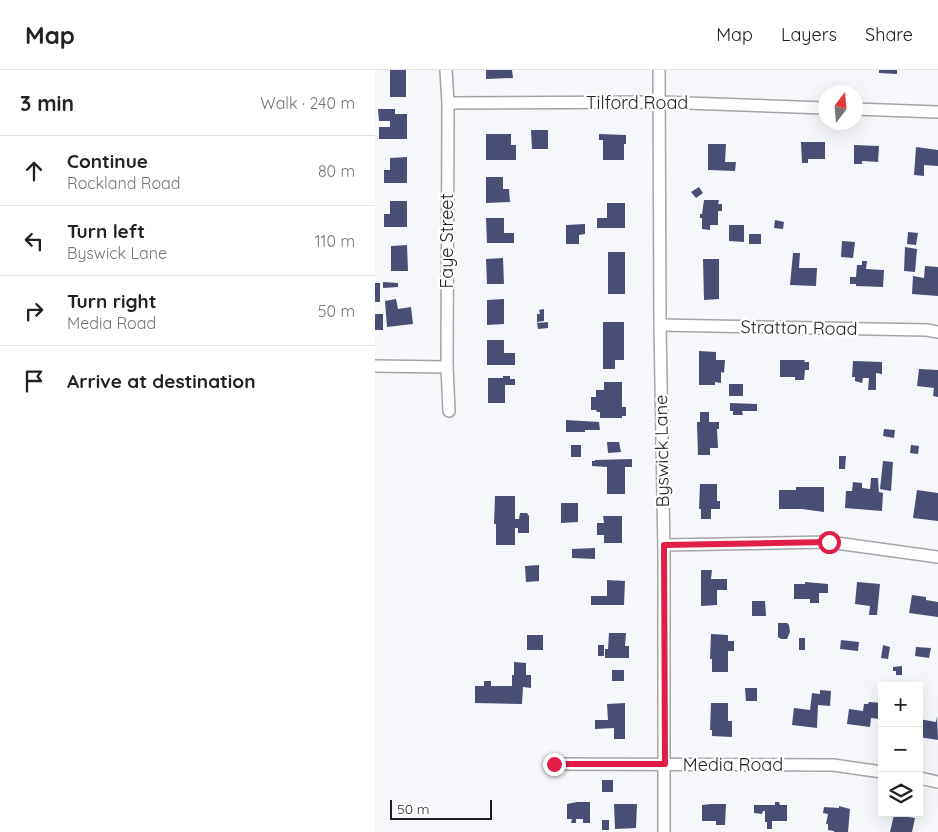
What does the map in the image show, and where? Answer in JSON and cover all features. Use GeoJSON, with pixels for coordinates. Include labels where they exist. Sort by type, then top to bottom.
{"type":"FeatureCollection","features":[{"type":"Feature","properties":{"kind":"street","name":"Faye Street"},"geometry":{"type":"LineString","coordinates":[[446,70],[448,103],[447,367],[449,411]]}},
{"type":"Feature","properties":{"kind":"street","name":"Byswick Lane"},"geometry":{"type":"LineString","coordinates":[[659,70],[660,325],[664,545],[664,832]]}},
{"type":"Feature","properties":{"kind":"street","name":"Tilford Road"},"geometry":{"type":"LineString","coordinates":[[448,103],[659,102],[818,108]]}},
{"type":"Feature","properties":{"kind":"street"},"geometry":{"type":"LineString","coordinates":[[863,109],[938,112]]}},
{"type":"Feature","properties":{"kind":"street","name":"Stratton Road"},"geometry":{"type":"LineString","coordinates":[[660,325],[927,330],[938,332]]}},
{"type":"Feature","properties":{"kind":"street"},"geometry":{"type":"LineString","coordinates":[[375,366],[447,367]]}},
{"type":"Feature","properties":{"kind":"street"},"geometry":{"type":"LineString","coordinates":[[664,545],[829,542],[938,557]]}},
{"type":"Feature","properties":{"kind":"street","name":"Media Road"},"geometry":{"type":"LineString","coordinates":[[554,764],[833,766],[878,772]]}},
{"type":"Feature","properties":{"kind":"street"},"geometry":{"type":"LineString","coordinates":[[923,779],[938,782]]}},
{"type":"Feature","properties":{"kind":"building"},"geometry":{"type":"Polygon","coordinates":[[[390,70],[406,70],[406,97],[390,97],[390,70]]]}},
{"type":"Feature","properties":{"kind":"building"},"geometry":{"type":"Polygon","coordinates":[[[486,70],[512,70],[513,78],[486,79],[486,70]]]}},
{"type":"Feature","properties":{"kind":"building"},"geometry":{"type":"Polygon","coordinates":[[[879,70],[897,70],[897,74],[879,73],[879,70]]]}},
{"type":"Feature","properties":{"kind":"building"},"geometry":{"type":"Polygon","coordinates":[[[378,109],[395,109],[395,114],[407,114],[407,139],[379,139],[379,127],[390,127],[390,121],[379,121],[378,109]]]}},
{"type":"Feature","properties":{"kind":"building"},"geometry":{"type":"Polygon","coordinates":[[[531,130],[548,130],[548,149],[532,149],[531,130]]]}},
{"type":"Feature","properties":{"kind":"building"},"geometry":{"type":"Polygon","coordinates":[[[486,134],[511,134],[511,145],[516,145],[516,160],[486,160],[486,134]]]}},
{"type":"Feature","properties":{"kind":"building"},"geometry":{"type":"Polygon","coordinates":[[[599,134],[626,135],[624,160],[603,160],[603,140],[599,140],[599,134]]]}},
{"type":"Feature","properties":{"kind":"building"},"geometry":{"type":"Polygon","coordinates":[[[801,142],[825,142],[825,159],[808,159],[808,163],[802,163],[801,142]]]}},
{"type":"Feature","properties":{"kind":"building"},"geometry":{"type":"Polygon","coordinates":[[[708,144],[726,144],[725,162],[736,162],[735,171],[708,170],[708,144]]]}},
{"type":"Feature","properties":{"kind":"building"},"geometry":{"type":"Polygon","coordinates":[[[854,145],[879,146],[878,162],[862,161],[862,164],[854,164],[854,145]]]}},
{"type":"Feature","properties":{"kind":"building"},"geometry":{"type":"Polygon","coordinates":[[[916,147],[938,150],[938,166],[924,165],[924,176],[914,175],[916,147]]]}},
{"type":"Feature","properties":{"kind":"building"},"geometry":{"type":"Polygon","coordinates":[[[407,157],[407,183],[384,183],[384,170],[390,170],[390,158],[407,157]]]}},
{"type":"Feature","properties":{"kind":"building"},"geometry":{"type":"Polygon","coordinates":[[[486,177],[503,177],[503,189],[509,189],[510,202],[486,203],[486,177]]]}},
{"type":"Feature","properties":{"kind":"building"},"geometry":{"type":"Polygon","coordinates":[[[699,187],[703,193],[696,198],[691,192],[699,187]]]}},
{"type":"Feature","properties":{"kind":"building"},"geometry":{"type":"Polygon","coordinates":[[[704,200],[719,200],[718,204],[722,204],[722,211],[718,211],[718,225],[710,225],[710,230],[702,229],[700,214],[702,214],[704,200]]]}},
{"type":"Feature","properties":{"kind":"building"},"geometry":{"type":"Polygon","coordinates":[[[390,201],[407,201],[407,227],[384,227],[384,214],[390,214],[390,201]]]}},
{"type":"Feature","properties":{"kind":"building"},"geometry":{"type":"Polygon","coordinates":[[[607,203],[625,203],[625,228],[597,228],[597,218],[607,218],[607,203]]]}},
{"type":"Feature","properties":{"kind":"building"},"geometry":{"type":"Polygon","coordinates":[[[486,218],[504,218],[504,233],[514,233],[514,243],[487,243],[486,218]]]}},
{"type":"Feature","properties":{"kind":"building"},"geometry":{"type":"Polygon","coordinates":[[[775,220],[784,222],[783,229],[774,228],[775,220]]]}},
{"type":"Feature","properties":{"kind":"building"},"geometry":{"type":"Polygon","coordinates":[[[585,224],[585,234],[579,235],[579,244],[566,244],[566,225],[585,224]]]}},
{"type":"Feature","properties":{"kind":"building"},"geometry":{"type":"Polygon","coordinates":[[[729,225],[744,225],[744,242],[729,241],[729,225]]]}},
{"type":"Feature","properties":{"kind":"building"},"geometry":{"type":"Polygon","coordinates":[[[908,232],[918,233],[916,245],[907,244],[908,232]]]}},
{"type":"Feature","properties":{"kind":"building"},"geometry":{"type":"Polygon","coordinates":[[[749,234],[761,234],[761,244],[749,244],[749,234]]]}},
{"type":"Feature","properties":{"kind":"building"},"geometry":{"type":"Polygon","coordinates":[[[842,241],[855,242],[853,258],[841,257],[842,241]]]}},
{"type":"Feature","properties":{"kind":"building"},"geometry":{"type":"Polygon","coordinates":[[[407,245],[408,271],[391,271],[391,246],[407,245]]]}},
{"type":"Feature","properties":{"kind":"building"},"geometry":{"type":"Polygon","coordinates":[[[905,247],[917,249],[915,272],[904,271],[905,247]]]}},
{"type":"Feature","properties":{"kind":"building"},"geometry":{"type":"Polygon","coordinates":[[[608,252],[625,252],[625,294],[608,294],[608,252]]]}},
{"type":"Feature","properties":{"kind":"building"},"geometry":{"type":"Polygon","coordinates":[[[793,253],[800,253],[799,268],[817,268],[816,286],[790,285],[793,253]]]}},
{"type":"Feature","properties":{"kind":"building"},"geometry":{"type":"Polygon","coordinates":[[[503,258],[504,284],[487,284],[486,259],[503,258]]]}},
{"type":"Feature","properties":{"kind":"building"},"geometry":{"type":"Polygon","coordinates":[[[703,259],[719,259],[719,299],[704,300],[703,259]]]}},
{"type":"Feature","properties":{"kind":"building"},"geometry":{"type":"Polygon","coordinates":[[[862,261],[867,261],[866,269],[884,270],[883,287],[850,284],[850,277],[856,277],[857,265],[862,265],[862,261]]]}},
{"type":"Feature","properties":{"kind":"building"},"geometry":{"type":"Polygon","coordinates":[[[925,266],[938,267],[938,296],[912,294],[913,276],[924,278],[925,266]]]}},
{"type":"Feature","properties":{"kind":"building"},"geometry":{"type":"Polygon","coordinates":[[[383,282],[398,283],[398,287],[383,288],[383,282]]]}},
{"type":"Feature","properties":{"kind":"building"},"geometry":{"type":"Polygon","coordinates":[[[375,283],[380,283],[380,302],[375,302],[375,283]]]}},
{"type":"Feature","properties":{"kind":"building"},"geometry":{"type":"Polygon","coordinates":[[[396,299],[398,309],[411,307],[413,324],[387,327],[385,301],[396,299]]]}},
{"type":"Feature","properties":{"kind":"building"},"geometry":{"type":"Polygon","coordinates":[[[504,299],[504,324],[487,325],[487,300],[504,299]]]}},
{"type":"Feature","properties":{"kind":"building"},"geometry":{"type":"Polygon","coordinates":[[[544,309],[544,321],[537,322],[537,314],[540,314],[539,310],[544,309]]]}},
{"type":"Feature","properties":{"kind":"building"},"geometry":{"type":"Polygon","coordinates":[[[375,314],[383,314],[383,330],[375,330],[375,314]]]}},
{"type":"Feature","properties":{"kind":"building"},"geometry":{"type":"Polygon","coordinates":[[[548,322],[548,328],[538,329],[537,323],[548,322]]]}},
{"type":"Feature","properties":{"kind":"building"},"geometry":{"type":"Polygon","coordinates":[[[603,322],[624,322],[624,360],[615,360],[615,369],[603,369],[603,322]]]}},
{"type":"Feature","properties":{"kind":"building"},"geometry":{"type":"Polygon","coordinates":[[[487,340],[504,340],[504,353],[515,353],[515,365],[487,365],[487,340]]]}},
{"type":"Feature","properties":{"kind":"building"},"geometry":{"type":"Polygon","coordinates":[[[699,351],[716,352],[716,360],[725,360],[724,373],[721,372],[721,383],[715,382],[715,385],[699,385],[699,351]]]}},
{"type":"Feature","properties":{"kind":"building"},"geometry":{"type":"Polygon","coordinates":[[[780,360],[805,360],[804,362],[809,362],[809,370],[805,370],[804,380],[795,380],[795,377],[780,377],[780,360]]]}},
{"type":"Feature","properties":{"kind":"building"},"geometry":{"type":"Polygon","coordinates":[[[853,361],[882,362],[882,374],[876,373],[876,390],[868,390],[869,378],[863,378],[862,383],[855,381],[855,377],[852,377],[853,361]]]}},
{"type":"Feature","properties":{"kind":"building"},"geometry":{"type":"Polygon","coordinates":[[[919,369],[938,370],[938,397],[933,396],[934,388],[917,386],[919,369]]]}},
{"type":"Feature","properties":{"kind":"building"},"geometry":{"type":"Polygon","coordinates":[[[503,376],[510,376],[510,379],[515,379],[515,385],[505,385],[505,403],[488,403],[488,378],[503,378],[503,376]]]}},
{"type":"Feature","properties":{"kind":"building"},"geometry":{"type":"Polygon","coordinates":[[[604,382],[622,382],[622,407],[626,407],[626,416],[622,416],[622,418],[600,418],[600,412],[591,410],[591,397],[596,397],[596,390],[604,390],[604,382]]]}},
{"type":"Feature","properties":{"kind":"building"},"geometry":{"type":"Polygon","coordinates":[[[729,384],[743,384],[743,396],[729,396],[729,384]]]}},
{"type":"Feature","properties":{"kind":"building"},"geometry":{"type":"Polygon","coordinates":[[[730,403],[757,404],[757,411],[742,411],[743,415],[733,415],[733,411],[730,411],[730,403]]]}},
{"type":"Feature","properties":{"kind":"building"},"geometry":{"type":"Polygon","coordinates":[[[700,412],[709,412],[709,422],[719,422],[719,429],[717,429],[718,448],[710,448],[710,455],[698,455],[697,422],[700,422],[700,412]]]}},
{"type":"Feature","properties":{"kind":"building"},"geometry":{"type":"Polygon","coordinates":[[[566,420],[599,422],[600,430],[566,432],[566,420]]]}},
{"type":"Feature","properties":{"kind":"building"},"geometry":{"type":"Polygon","coordinates":[[[884,429],[895,430],[894,438],[883,436],[884,429]]]}},
{"type":"Feature","properties":{"kind":"building"},"geometry":{"type":"Polygon","coordinates":[[[607,442],[619,442],[621,452],[608,453],[607,442]]]}},
{"type":"Feature","properties":{"kind":"building"},"geometry":{"type":"Polygon","coordinates":[[[571,445],[581,445],[581,457],[571,457],[571,445]]]}},
{"type":"Feature","properties":{"kind":"building"},"geometry":{"type":"Polygon","coordinates":[[[911,445],[919,446],[918,454],[910,453],[911,445]]]}},
{"type":"Feature","properties":{"kind":"building"},"geometry":{"type":"Polygon","coordinates":[[[839,456],[846,456],[845,469],[839,469],[839,456]]]}},
{"type":"Feature","properties":{"kind":"building"},"geometry":{"type":"Polygon","coordinates":[[[632,459],[632,467],[625,467],[625,494],[607,494],[607,467],[592,466],[592,461],[632,459]]]}},
{"type":"Feature","properties":{"kind":"building"},"geometry":{"type":"Polygon","coordinates":[[[883,461],[893,462],[891,491],[880,489],[883,461]]]}},
{"type":"Feature","properties":{"kind":"building"},"geometry":{"type":"Polygon","coordinates":[[[871,478],[878,478],[879,494],[879,492],[883,493],[882,511],[845,508],[846,491],[852,491],[853,482],[862,483],[862,488],[870,489],[871,478]]]}},
{"type":"Feature","properties":{"kind":"building"},"geometry":{"type":"Polygon","coordinates":[[[700,484],[717,484],[717,501],[720,501],[720,509],[711,509],[711,519],[701,519],[701,509],[699,509],[700,484]]]}},
{"type":"Feature","properties":{"kind":"building"},"geometry":{"type":"Polygon","coordinates":[[[796,487],[824,487],[824,512],[802,509],[779,509],[779,490],[796,490],[796,487]]]}},
{"type":"Feature","properties":{"kind":"building"},"geometry":{"type":"Polygon","coordinates":[[[917,490],[938,493],[938,521],[913,518],[917,490]]]}},
{"type":"Feature","properties":{"kind":"building"},"geometry":{"type":"Polygon","coordinates":[[[495,496],[515,496],[515,519],[519,519],[520,513],[527,513],[529,516],[529,533],[518,533],[518,528],[515,528],[515,545],[496,545],[496,524],[494,524],[495,496]]]}},
{"type":"Feature","properties":{"kind":"building"},"geometry":{"type":"Polygon","coordinates":[[[561,503],[578,503],[578,522],[561,523],[561,503]]]}},
{"type":"Feature","properties":{"kind":"building"},"geometry":{"type":"Polygon","coordinates":[[[603,516],[622,516],[622,543],[604,543],[604,535],[597,535],[597,523],[604,523],[603,516]]]}},
{"type":"Feature","properties":{"kind":"building"},"geometry":{"type":"Polygon","coordinates":[[[595,548],[595,559],[572,558],[572,549],[595,548]]]}},
{"type":"Feature","properties":{"kind":"building"},"geometry":{"type":"Polygon","coordinates":[[[539,565],[539,581],[526,582],[525,566],[539,565]]]}},
{"type":"Feature","properties":{"kind":"building"},"geometry":{"type":"Polygon","coordinates":[[[701,570],[712,570],[711,579],[727,579],[727,590],[717,590],[717,605],[701,606],[701,570]]]}},
{"type":"Feature","properties":{"kind":"building"},"geometry":{"type":"Polygon","coordinates":[[[607,580],[625,581],[624,605],[591,605],[591,596],[607,596],[607,580]]]}},
{"type":"Feature","properties":{"kind":"building"},"geometry":{"type":"Polygon","coordinates":[[[805,582],[828,584],[828,593],[819,593],[819,603],[810,603],[810,599],[794,599],[794,584],[805,584],[805,582]]]}},
{"type":"Feature","properties":{"kind":"building"},"geometry":{"type":"Polygon","coordinates":[[[857,582],[880,584],[877,615],[869,615],[870,606],[855,604],[857,582]]]}},
{"type":"Feature","properties":{"kind":"building"},"geometry":{"type":"Polygon","coordinates":[[[912,595],[926,597],[926,600],[938,602],[938,617],[909,613],[912,595]]]}},
{"type":"Feature","properties":{"kind":"building"},"geometry":{"type":"Polygon","coordinates":[[[752,601],[765,601],[766,616],[752,616],[752,601]]]}},
{"type":"Feature","properties":{"kind":"building"},"geometry":{"type":"Polygon","coordinates":[[[778,623],[787,623],[789,625],[790,632],[787,639],[778,637],[778,623]]]}},
{"type":"Feature","properties":{"kind":"building"},"geometry":{"type":"Polygon","coordinates":[[[609,633],[626,633],[625,646],[629,646],[629,658],[605,658],[605,649],[608,649],[609,633]]]}},
{"type":"Feature","properties":{"kind":"building"},"geometry":{"type":"Polygon","coordinates":[[[711,634],[728,635],[728,641],[734,641],[734,651],[728,651],[728,672],[712,672],[712,659],[710,659],[711,634]]]}},
{"type":"Feature","properties":{"kind":"building"},"geometry":{"type":"Polygon","coordinates":[[[527,635],[543,635],[543,650],[527,650],[527,635]]]}},
{"type":"Feature","properties":{"kind":"building"},"geometry":{"type":"Polygon","coordinates":[[[799,638],[805,638],[805,650],[799,650],[799,638]]]}},
{"type":"Feature","properties":{"kind":"building"},"geometry":{"type":"Polygon","coordinates":[[[841,640],[859,642],[858,651],[840,649],[841,640]]]}},
{"type":"Feature","properties":{"kind":"building"},"geometry":{"type":"Polygon","coordinates":[[[598,645],[604,645],[604,656],[598,656],[598,645]]]}},
{"type":"Feature","properties":{"kind":"building"},"geometry":{"type":"Polygon","coordinates":[[[883,645],[890,647],[888,659],[881,658],[883,645]]]}},
{"type":"Feature","properties":{"kind":"building"},"geometry":{"type":"Polygon","coordinates":[[[916,647],[931,648],[929,658],[915,656],[916,647]]]}},
{"type":"Feature","properties":{"kind":"building"},"geometry":{"type":"Polygon","coordinates":[[[514,662],[526,663],[526,675],[531,675],[531,688],[523,687],[522,704],[475,703],[475,686],[484,686],[484,681],[491,681],[491,686],[512,686],[514,662]]]}},
{"type":"Feature","properties":{"kind":"building"},"geometry":{"type":"Polygon","coordinates":[[[902,666],[902,675],[896,675],[893,667],[902,666]]]}},
{"type":"Feature","properties":{"kind":"building"},"geometry":{"type":"Polygon","coordinates":[[[612,670],[624,670],[624,681],[612,681],[612,670]]]}},
{"type":"Feature","properties":{"kind":"building"},"geometry":{"type":"Polygon","coordinates":[[[745,688],[757,688],[757,701],[746,701],[745,688]]]}},
{"type":"Feature","properties":{"kind":"building"},"geometry":{"type":"Polygon","coordinates":[[[820,690],[831,691],[830,706],[818,705],[817,728],[792,725],[794,708],[810,710],[812,693],[820,694],[820,690]]]}},
{"type":"Feature","properties":{"kind":"building"},"geometry":{"type":"Polygon","coordinates":[[[869,702],[878,703],[878,719],[871,718],[870,727],[847,724],[849,709],[863,711],[864,704],[869,702]]]}},
{"type":"Feature","properties":{"kind":"building"},"geometry":{"type":"Polygon","coordinates":[[[625,703],[625,739],[614,739],[614,728],[595,729],[595,720],[608,720],[607,704],[625,703]]]}},
{"type":"Feature","properties":{"kind":"building"},"geometry":{"type":"Polygon","coordinates":[[[711,703],[728,703],[728,721],[732,721],[732,737],[712,736],[712,730],[710,730],[711,703]]]}},
{"type":"Feature","properties":{"kind":"building"},"geometry":{"type":"Polygon","coordinates":[[[937,716],[938,740],[923,738],[923,720],[936,722],[937,716]]]}},
{"type":"Feature","properties":{"kind":"building"},"geometry":{"type":"Polygon","coordinates":[[[602,780],[613,780],[613,792],[602,792],[602,780]]]}},
{"type":"Feature","properties":{"kind":"building"},"geometry":{"type":"Polygon","coordinates":[[[590,802],[590,823],[583,823],[583,819],[576,819],[576,823],[571,823],[572,819],[567,819],[567,804],[590,802]]]}},
{"type":"Feature","properties":{"kind":"building"},"geometry":{"type":"Polygon","coordinates":[[[775,802],[779,802],[780,805],[787,805],[787,821],[772,821],[772,829],[767,829],[765,811],[762,814],[754,813],[754,805],[775,805],[775,802]]]}},
{"type":"Feature","properties":{"kind":"building"},"geometry":{"type":"Polygon","coordinates":[[[614,804],[637,804],[636,828],[615,829],[614,804]]]}},
{"type":"Feature","properties":{"kind":"building"},"geometry":{"type":"Polygon","coordinates":[[[726,804],[725,825],[716,825],[716,821],[702,821],[702,805],[726,804]]]}},
{"type":"Feature","properties":{"kind":"building"},"geometry":{"type":"Polygon","coordinates":[[[839,806],[850,809],[848,832],[828,830],[828,824],[826,824],[828,814],[823,813],[824,807],[839,808],[839,806]]]}},
{"type":"Feature","properties":{"kind":"building"},"geometry":{"type":"Polygon","coordinates":[[[894,817],[915,818],[912,832],[890,832],[894,817]]]}},
{"type":"Feature","properties":{"kind":"building"},"geometry":{"type":"Polygon","coordinates":[[[602,820],[609,820],[609,830],[602,830],[602,820]]]}},
{"type":"Feature","properties":{"kind":"route"},"geometry":{"type":"LineString","coordinates":[[554,764],[665,764],[664,545],[829,542]]}}]}
